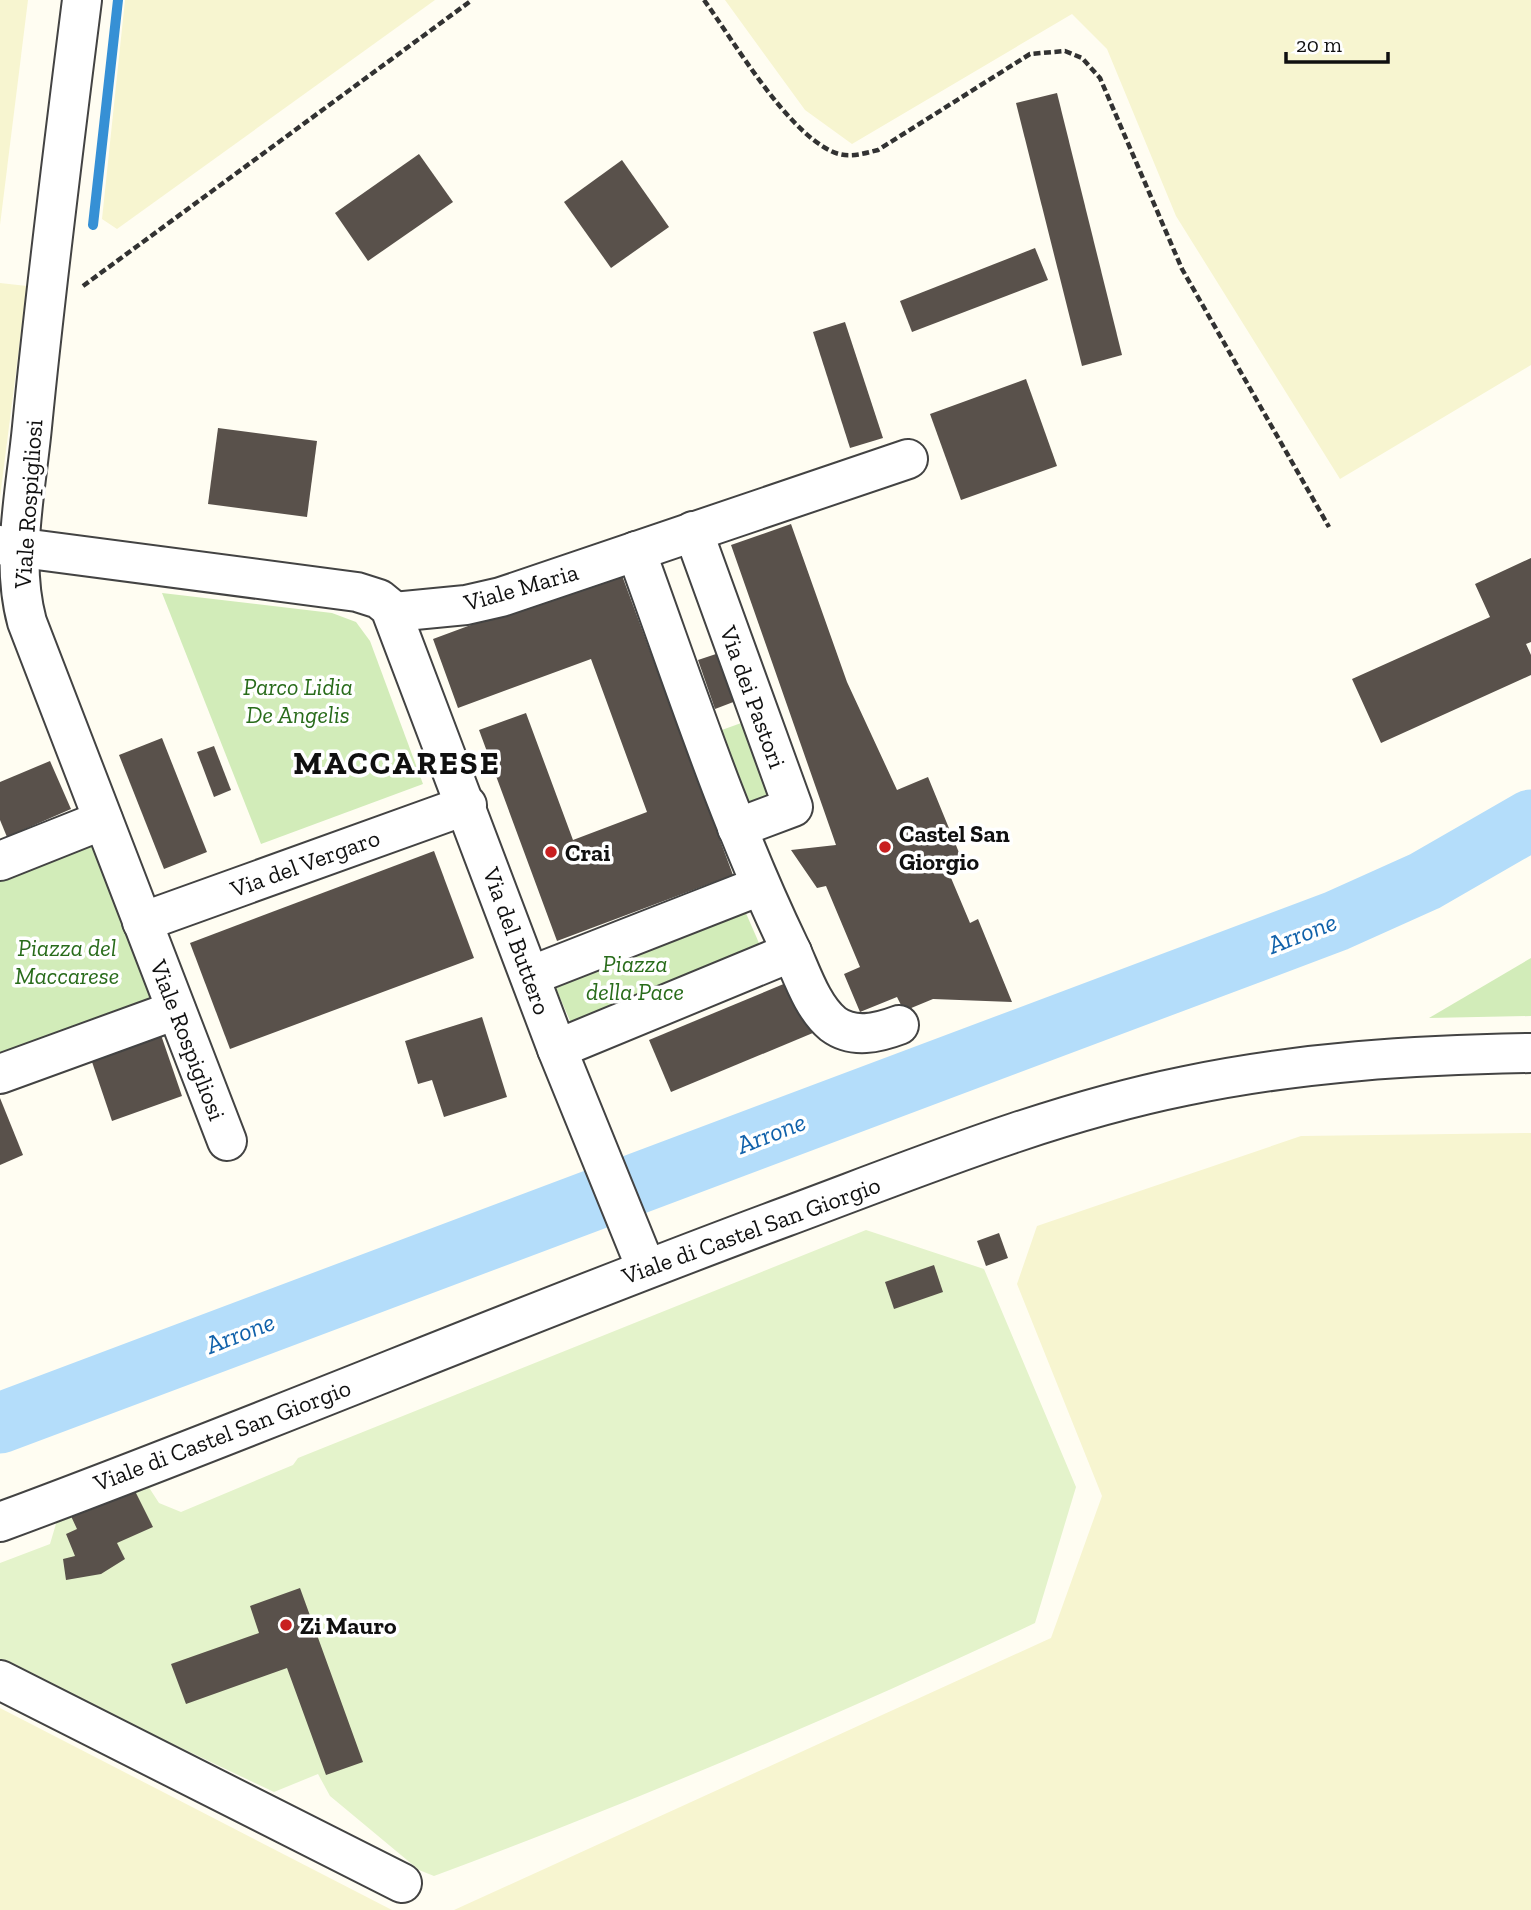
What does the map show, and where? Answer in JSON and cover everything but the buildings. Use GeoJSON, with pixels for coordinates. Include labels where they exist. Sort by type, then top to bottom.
{"type":"FeatureCollection","features":[{"type":"Feature","properties":{"kind":"street","name":"Viale Rospigliosi"},"geometry":{"type":"LineString","coordinates":[[82,0],[43,315],[10,547],[27,622],[227,1141]]}},
{"type":"Feature","properties":{"kind":"street","name":"Viale Maria"},"geometry":{"type":"LineString","coordinates":[[394,612],[485,601],[908,459]]}},
{"type":"Feature","properties":{"kind":"street","name":"Via dei Pastori"},"geometry":{"type":"LineString","coordinates":[[692,531],[793,807],[737,828]]}},
{"type":"Feature","properties":{"kind":"street"},"geometry":{"type":"LineString","coordinates":[[10,547],[357,592],[379,599],[394,612]]}},
{"type":"Feature","properties":{"kind":"street"},"geometry":{"type":"LineString","coordinates":[[636,551],[760,886],[820,1007],[833,1023],[854,1033],[866,1033],[899,1025]]}},
{"type":"Feature","properties":{"kind":"street","name":"Via del Buttero"},"geometry":{"type":"LineString","coordinates":[[394,612],[557,1049],[646,1268]]}},
{"type":"Feature","properties":{"kind":"street","name":"Via del Vergaro"},"geometry":{"type":"LineString","coordinates":[[142,922],[467,805]]}},
{"type":"Feature","properties":{"kind":"street"},"geometry":{"type":"LineString","coordinates":[[0,861],[103,820]]}},
{"type":"Feature","properties":{"kind":"street"},"geometry":{"type":"LineString","coordinates":[[530,976],[760,886]]}},
{"type":"Feature","properties":{"kind":"street"},"geometry":{"type":"LineString","coordinates":[[557,1049],[792,952]]}},
{"type":"Feature","properties":{"kind":"street"},"geometry":{"type":"LineString","coordinates":[[0,1074],[176,1010]]}},
{"type":"Feature","properties":{"kind":"street","name":"Viale di Castel San Giorgio"},"geometry":{"type":"LineString","coordinates":[[0,1522],[646,1268],[1010,1134],[1122,1101],[1215,1080],[1330,1063],[1429,1055],[1531,1053]]}},
{"type":"Feature","properties":{"kind":"street"},"geometry":{"type":"LineString","coordinates":[[0,1680],[402,1884]]}},
{"type":"Feature","properties":{"kind":"path"},"geometry":{"type":"LineString","coordinates":[[43,315],[472,0]]}},
{"type":"Feature","properties":{"kind":"path"},"geometry":{"type":"LineString","coordinates":[[704,0],[797,127],[832,152],[852,156],[878,150],[1030,54],[1065,51],[1082,58],[1100,78],[1182,269],[1329,527]]}},
{"type":"Feature","properties":{"kind":"shaded area"},"geometry":{"type":"Polygon","coordinates":[[[0,0],[28,0],[0,225],[0,0]]]}},
{"type":"Feature","properties":{"kind":"shaded area"},"geometry":{"type":"Polygon","coordinates":[[[125,0],[435,0],[117,229],[102,219],[125,0]]]}},
{"type":"Feature","properties":{"kind":"shaded area"},"geometry":{"type":"Polygon","coordinates":[[[725,0],[1531,0],[1531,365],[1340,479],[1176,216],[1107,49],[1072,14],[852,144],[805,110],[725,0]]]}},
{"type":"Feature","properties":{"kind":"shaded area"},"geometry":{"type":"Polygon","coordinates":[[[0,283],[27,286],[0,497],[0,283]]]}},
{"type":"Feature","properties":{"kind":"shaded area"},"geometry":{"type":"Polygon","coordinates":[[[1531,1133],[1531,1910],[454,1910],[1051,1638],[1102,1496],[1017,1284],[1037,1226],[1301,1136],[1531,1133]]]}},
{"type":"Feature","properties":{"kind":"shaded area"},"geometry":{"type":"Polygon","coordinates":[[[0,1708],[392,1910],[0,1910],[0,1708]]]}},
{"type":"Feature","properties":{"kind":"green space","name":"Parco Lidia De Angelis"},"geometry":{"type":"Polygon","coordinates":[[[162,593],[332,613],[356,622],[370,641],[423,784],[261,844],[162,593]]]}},
{"type":"Feature","properties":{"kind":"green space"},"geometry":{"type":"Polygon","coordinates":[[[744,722],[773,798],[748,808],[719,731],[744,722]]]}},
{"type":"Feature","properties":{"kind":"green space","name":"Piazza del Maccarese"},"geometry":{"type":"Polygon","coordinates":[[[93,842],[154,1002],[0,1059],[0,877],[93,842]]]}},
{"type":"Feature","properties":{"kind":"green space","name":"Piazza della Pace"},"geometry":{"type":"Polygon","coordinates":[[[742,904],[762,950],[574,1030],[554,984],[742,904]]]}},
{"type":"Feature","properties":{"kind":"green space"},"geometry":{"type":"Polygon","coordinates":[[[1531,958],[1531,1016],[1429,1018],[1531,958]]]}},
{"type":"Feature","properties":{"kind":"green space"},"geometry":{"type":"Polygon","coordinates":[[[866,1230],[984,1269],[1076,1487],[1035,1623],[738,1756],[434,1876],[419,1870],[330,1796],[318,1774],[274,1792],[0,1662],[0,1563],[50,1544],[58,1517],[148,1486],[159,1503],[181,1512],[293,1465],[298,1458],[866,1230]]]}},
{"type":"Feature","properties":{"kind":"waterway"},"geometry":{"type":"LineString","coordinates":[[93,225],[118,0]]}},
{"type":"Feature","properties":{"kind":"waterway","name":"Arrone"},"geometry":{"type":"LineString","coordinates":[[0,1423],[1336,921],[1425,881],[1531,820]]}},
{"type":"Feature","properties":{"kind":"place","name":"Castel San Giorgio"},"geometry":{"type":"Point","coordinates":[885,847]}},
{"type":"Feature","properties":{"kind":"place","name":"Crai"},"geometry":{"type":"Point","coordinates":[551,852]}},
{"type":"Feature","properties":{"kind":"place","name":"Zi Mauro"},"geometry":{"type":"Point","coordinates":[286,1625]}},
{"type":"Feature","properties":{"kind":"district","name":"MACCARESE"},"geometry":{"type":"Point","coordinates":[397,763]}}]}
